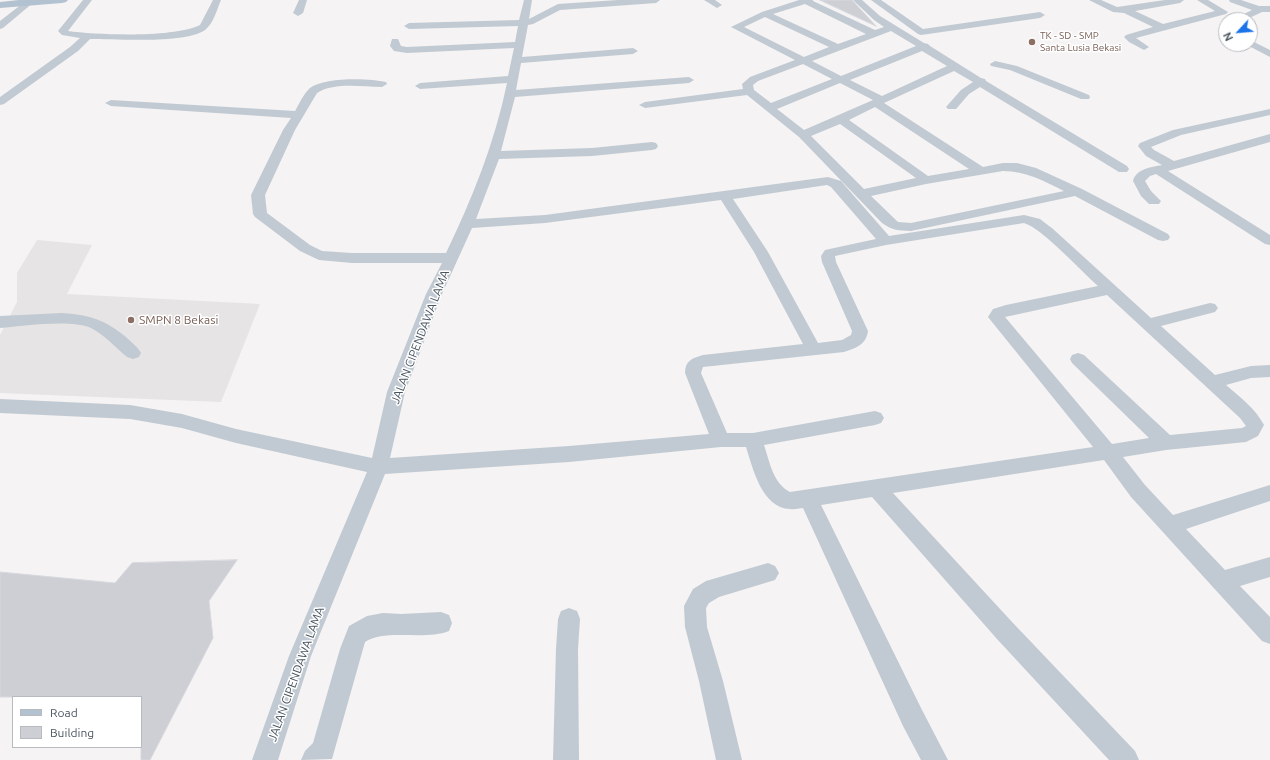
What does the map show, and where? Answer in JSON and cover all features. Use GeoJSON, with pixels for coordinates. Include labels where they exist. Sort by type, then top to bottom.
{"type":"FeatureCollection","features":[{"type":"Feature","properties":{"kind":"main road"},"geometry":{"type":"LineString","coordinates":[[0,5],[62,0]]}},
{"type":"Feature","properties":{"kind":"street"},"geometry":{"type":"LineString","coordinates":[[88,0],[63,31],[70,34],[87,36],[188,33],[203,27],[217,0]]}},
{"type":"Feature","properties":{"kind":"street"},"geometry":{"type":"LineString","coordinates":[[298,13],[303,0]]}},
{"type":"Feature","properties":{"kind":"street","name":"JALAN CIPENDAWA LAMA"},"geometry":{"type":"LineString","coordinates":[[265,760],[300,656],[379,467],[396,392],[450,258],[467,224],[494,155],[512,87],[522,23],[528,0]]}},
{"type":"Feature","properties":{"kind":"street"},"geometry":{"type":"LineString","coordinates":[[409,26],[522,23],[530,22],[558,7],[656,0]]}},
{"type":"Feature","properties":{"kind":"street"},"geometry":{"type":"LineString","coordinates":[[708,0],[717,5]]}},
{"type":"Feature","properties":{"kind":"street"},"geometry":{"type":"LineString","coordinates":[[857,0],[868,11],[892,27],[981,81],[1089,150],[1123,169]]}},
{"type":"Feature","properties":{"kind":"street"},"geometry":{"type":"LineString","coordinates":[[875,0],[921,32],[1040,15]]}},
{"type":"Feature","properties":{"kind":"street"},"geometry":{"type":"LineString","coordinates":[[1092,0],[1116,10],[1125,10],[1180,0]]}},
{"type":"Feature","properties":{"kind":"street"},"geometry":{"type":"LineString","coordinates":[[1144,47],[1129,37],[1162,27],[1224,12],[1201,0]]}},
{"type":"Feature","properties":{"kind":"street"},"geometry":{"type":"LineString","coordinates":[[1233,0],[1265,9]]}},
{"type":"Feature","properties":{"kind":"street"},"geometry":{"type":"LineString","coordinates":[[0,26],[30,2]]}},
{"type":"Feature","properties":{"kind":"street"},"geometry":{"type":"LineString","coordinates":[[875,34],[840,19],[810,2],[765,14],[737,26],[738,29],[751,36],[841,79],[879,102],[981,171]]}},
{"type":"Feature","properties":{"kind":"street"},"geometry":{"type":"LineString","coordinates":[[1125,10],[1162,27]]}},
{"type":"Feature","properties":{"kind":"street"},"geometry":{"type":"LineString","coordinates":[[765,14],[839,48]]}},
{"type":"Feature","properties":{"kind":"street"},"geometry":{"type":"LineString","coordinates":[[892,27],[803,61],[776,67],[750,81],[747,84],[749,91],[802,135],[887,220],[896,226],[906,228],[1077,192]]}},
{"type":"Feature","properties":{"kind":"street"},"geometry":{"type":"LineString","coordinates":[[0,102],[74,49],[87,36]]}},
{"type":"Feature","properties":{"kind":"street"},"geometry":{"type":"LineString","coordinates":[[751,36],[765,53]]}},
{"type":"Feature","properties":{"kind":"street"},"geometry":{"type":"LineString","coordinates":[[395,41],[396,48],[407,50],[518,52],[634,51]]}},
{"type":"Feature","properties":{"kind":"street"},"geometry":{"type":"LineString","coordinates":[[769,108],[924,46]]}},
{"type":"Feature","properties":{"kind":"street"},"geometry":{"type":"LineString","coordinates":[[1258,47],[1270,54]]}},
{"type":"Feature","properties":{"kind":"street"},"geometry":{"type":"LineString","coordinates":[[995,64],[1013,68],[1085,96]]}},
{"type":"Feature","properties":{"kind":"street"},"geometry":{"type":"LineString","coordinates":[[802,135],[842,119],[956,66]]}},
{"type":"Feature","properties":{"kind":"street"},"geometry":{"type":"LineString","coordinates":[[420,86],[512,87],[689,80]]}},
{"type":"Feature","properties":{"kind":"street"},"geometry":{"type":"LineString","coordinates":[[952,107],[966,92],[981,81]]}},
{"type":"Feature","properties":{"kind":"street"},"geometry":{"type":"LineString","coordinates":[[382,84],[331,84],[319,87],[310,95],[289,130],[258,195],[260,214],[305,248],[319,255],[331,257],[450,258]]}},
{"type":"Feature","properties":{"kind":"street"},"geometry":{"type":"LineString","coordinates":[[645,105],[749,91]]}},
{"type":"Feature","properties":{"kind":"street"},"geometry":{"type":"LineString","coordinates":[[111,103],[298,115]]}},
{"type":"Feature","properties":{"kind":"street"},"geometry":{"type":"LineString","coordinates":[[1171,165],[1150,153],[1144,146],[1177,132],[1270,112]]}},
{"type":"Feature","properties":{"kind":"street"},"geometry":{"type":"LineString","coordinates":[[842,119],[926,180]]}},
{"type":"Feature","properties":{"kind":"street"},"geometry":{"type":"LineString","coordinates":[[1154,201],[1146,193],[1139,181],[1140,177],[1157,169],[1270,138]]}},
{"type":"Feature","properties":{"kind":"street"},"geometry":{"type":"LineString","coordinates":[[494,155],[592,152],[652,146]]}},
{"type":"Feature","properties":{"kind":"street"},"geometry":{"type":"LineString","coordinates":[[861,194],[926,180],[1004,167],[1017,167],[1032,171],[1077,192],[1163,237]]}},
{"type":"Feature","properties":{"kind":"street"},"geometry":{"type":"LineString","coordinates":[[1157,169],[1270,240]]}},
{"type":"Feature","properties":{"kind":"street"},"geometry":{"type":"LineString","coordinates":[[467,224],[545,219],[830,182],[836,184],[886,241]]}},
{"type":"Feature","properties":{"kind":"street"},"geometry":{"type":"LineString","coordinates":[[725,196],[746,225],[758,245],[813,349]]}},
{"type":"Feature","properties":{"kind":"street"},"geometry":{"type":"LineString","coordinates":[[721,440],[694,373],[693,367],[695,364],[703,361],[844,346],[858,340],[860,331],[829,262],[828,255],[832,252],[886,241],[1021,219],[1027,219],[1040,226],[1254,422],[1254,429],[1250,433],[1242,436],[1166,444],[790,501],[783,500],[772,490],[753,440]]}},
{"type":"Feature","properties":{"kind":"street"},"geometry":{"type":"LineString","coordinates":[[1110,289],[1006,310],[996,316],[1109,453],[1138,491],[1270,633]]}},
{"type":"Feature","properties":{"kind":"street"},"geometry":{"type":"LineString","coordinates":[[1148,324],[1210,308]]}},
{"type":"Feature","properties":{"kind":"street"},"geometry":{"type":"LineString","coordinates":[[3,317],[83,320],[97,324],[133,353]]}},
{"type":"Feature","properties":{"kind":"street"},"geometry":{"type":"LineString","coordinates":[[1078,359],[1166,444]]}},
{"type":"Feature","properties":{"kind":"street"},"geometry":{"type":"LineString","coordinates":[[1211,382],[1251,372],[1270,370]]}},
{"type":"Feature","properties":{"kind":"street"},"geometry":{"type":"LineString","coordinates":[[0,406],[130,412],[182,421],[236,436],[379,467],[569,454],[721,440],[753,440],[875,418]]}},
{"type":"Feature","properties":{"kind":"street"},"geometry":{"type":"LineString","coordinates":[[875,487],[1000,625],[1126,760]]}},
{"type":"Feature","properties":{"kind":"street"},"geometry":{"type":"LineString","coordinates":[[1170,525],[1270,493]]}},
{"type":"Feature","properties":{"kind":"street"},"geometry":{"type":"LineString","coordinates":[[808,498],[912,717],[935,760]]}},
{"type":"Feature","properties":{"kind":"street"},"geometry":{"type":"LineString","coordinates":[[1222,581],[1270,567]]}},
{"type":"Feature","properties":{"kind":"street"},"geometry":{"type":"LineString","coordinates":[[729,760],[711,681],[696,627],[695,606],[701,596],[714,588],[768,573]]}},
{"type":"Feature","properties":{"kind":"street"},"geometry":{"type":"LineString","coordinates":[[566,760],[567,649],[569,619]]}},
{"type":"Feature","properties":{"kind":"street"},"geometry":{"type":"LineString","coordinates":[[314,760],[323,750],[351,649],[357,634],[367,627],[383,624],[401,625],[440,623]]}},
{"type":"Feature","properties":{"kind":"shaded area","name":"SMPN 8 Bekasi"},"geometry":{"type":"Polygon","coordinates":[[[37,240],[92,245],[67,294],[260,304],[221,402],[0,393],[0,335],[17,302],[17,273],[37,240]]]}},
{"type":"Feature","properties":{"kind":"building"},"geometry":{"type":"Polygon","coordinates":[[[820,0],[852,0],[876,26],[820,0]]]}},
{"type":"Feature","properties":{"kind":"building"},"geometry":{"type":"Polygon","coordinates":[[[237,560],[209,601],[213,638],[150,760],[141,760],[142,696],[0,697],[0,572],[115,583],[132,563],[237,560]]]}},
{"type":"Feature","properties":{"kind":"place","name":"TK - SD - SMP Santa Lusia Bekasi"},"geometry":{"type":"Point","coordinates":[1032,42]}},
{"type":"Feature","properties":{"kind":"place","name":"SMPN 8 Bekasi"},"geometry":{"type":"Point","coordinates":[131,320]}}]}
